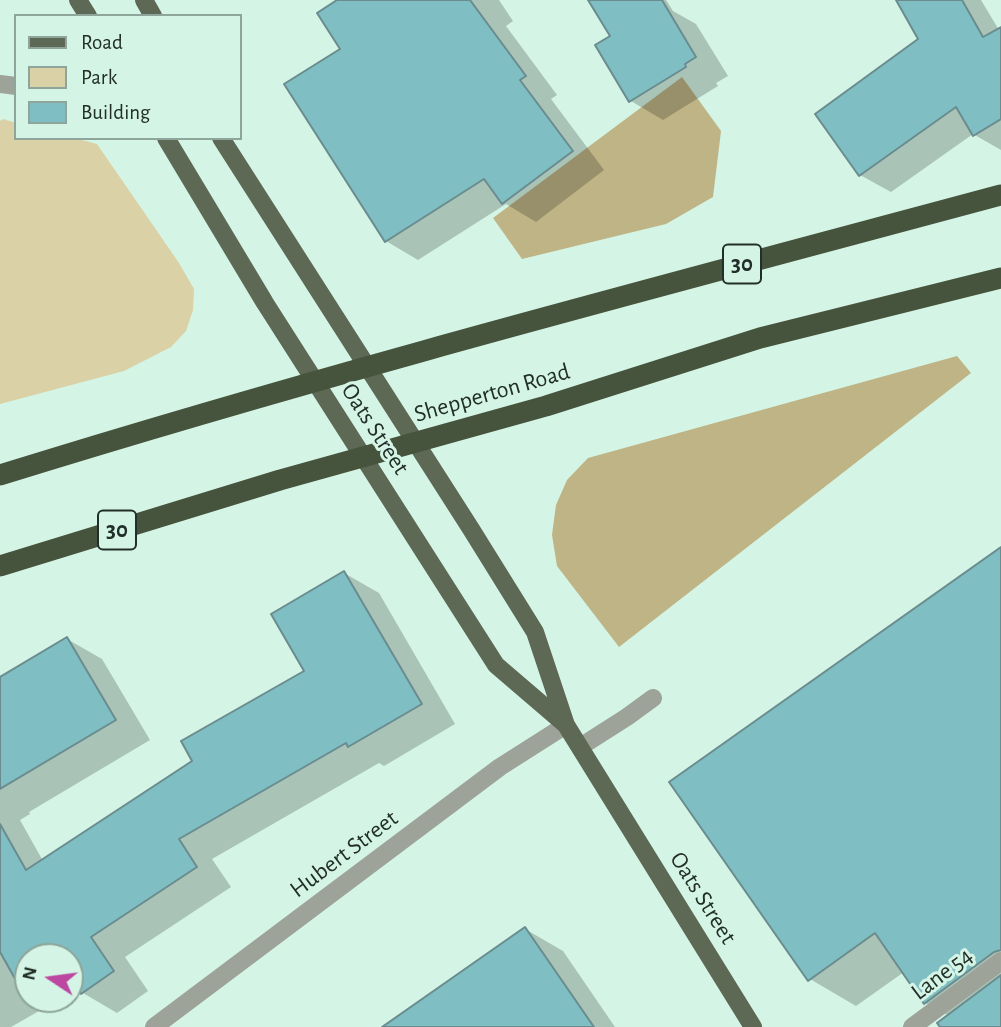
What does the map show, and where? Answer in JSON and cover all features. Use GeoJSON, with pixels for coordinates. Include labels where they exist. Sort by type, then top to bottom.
{"type":"FeatureCollection","features":[{"type":"Feature","properties":{"kind":"highway","name":"30"},"geometry":{"type":"LineString","coordinates":[[0,475],[186,417],[1001,195]]}},
{"type":"Feature","properties":{"kind":"highway","name":"Shepperton Road"},"geometry":{"type":"LineString","coordinates":[[0,566],[234,493],[546,406],[760,338],[1001,278]]}},
{"type":"Feature","properties":{"kind":"main road","name":"Oats Street"},"geometry":{"type":"LineString","coordinates":[[167,140],[265,303],[496,665],[566,725]]}},
{"type":"Feature","properties":{"kind":"main road","name":"Oats Street"},"geometry":{"type":"LineString","coordinates":[[222,140],[535,632],[566,725],[753,1027]]}},
{"type":"Feature","properties":{"kind":"street"},"geometry":{"type":"LineString","coordinates":[[580,747],[653,698]]}},
{"type":"Feature","properties":{"kind":"street","name":"Hubert Street"},"geometry":{"type":"LineString","coordinates":[[154,1027],[500,767],[566,725]]}},
{"type":"Feature","properties":{"kind":"street","name":"Lane 54"},"geometry":{"type":"LineString","coordinates":[[912,1027],[1001,961]]}},
{"type":"Feature","properties":{"kind":"green space"},"geometry":{"type":"Polygon","coordinates":[[[3,119],[14,122],[14,140],[82,140],[97,144],[194,289],[193,310],[186,331],[171,347],[124,371],[0,404],[0,121],[3,119]]]}},
{"type":"Feature","properties":{"kind":"shaded area"},"geometry":{"type":"Polygon","coordinates":[[[682,77],[721,131],[713,197],[666,224],[522,259],[493,218],[682,77]]]}},
{"type":"Feature","properties":{"kind":"shaded area"},"geometry":{"type":"Polygon","coordinates":[[[957,356],[971,373],[619,647],[557,566],[552,535],[556,505],[567,480],[588,458],[957,356]]]}},
{"type":"Feature","properties":{"kind":"building"},"geometry":{"type":"Polygon","coordinates":[[[337,0],[470,0],[526,76],[520,80],[573,151],[502,204],[484,179],[385,242],[284,84],[340,49],[317,13],[337,0]]]}},
{"type":"Feature","properties":{"kind":"building"},"geometry":{"type":"Polygon","coordinates":[[[588,0],[662,0],[696,57],[685,64],[686,67],[629,102],[595,45],[610,36],[588,0]]]}},
{"type":"Feature","properties":{"kind":"building"},"geometry":{"type":"Polygon","coordinates":[[[896,0],[962,0],[983,37],[1001,27],[1001,119],[973,136],[956,107],[859,176],[815,114],[918,39],[896,0]]]}},
{"type":"Feature","properties":{"kind":"building"},"geometry":{"type":"Polygon","coordinates":[[[1001,547],[1001,950],[994,952],[924,1004],[875,933],[808,981],[669,782],[1001,547]]]}},
{"type":"Feature","properties":{"kind":"building"},"geometry":{"type":"Polygon","coordinates":[[[344,571],[422,704],[348,747],[346,743],[179,839],[197,867],[91,937],[114,971],[84,992],[84,943],[14,943],[14,977],[0,952],[0,824],[26,870],[192,761],[181,741],[304,671],[271,614],[344,571]]]}},
{"type":"Feature","properties":{"kind":"building"},"geometry":{"type":"Polygon","coordinates":[[[67,637],[116,720],[0,789],[0,677],[67,637]]]}},
{"type":"Feature","properties":{"kind":"building"},"geometry":{"type":"Polygon","coordinates":[[[525,927],[594,1027],[382,1027],[525,927]]]}},
{"type":"Feature","properties":{"kind":"building"},"geometry":{"type":"Polygon","coordinates":[[[1001,975],[1001,1027],[940,1027],[937,1023],[1001,975]]]}}]}
